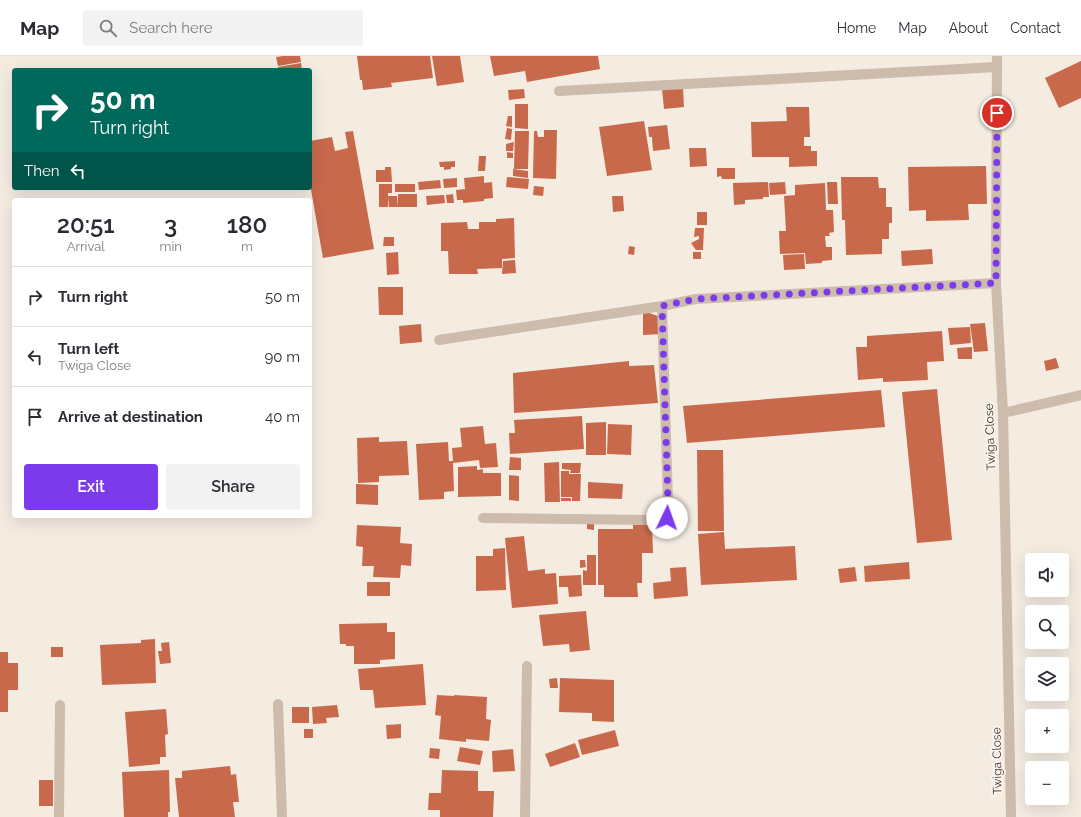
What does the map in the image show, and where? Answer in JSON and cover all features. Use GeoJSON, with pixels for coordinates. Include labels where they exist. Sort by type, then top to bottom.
{"type":"FeatureCollection","features":[{"type":"Feature","properties":{"kind":"street","name":"Twiga Close"},"geometry":{"type":"LineString","coordinates":[[997,56],[996,283],[1003,413],[1011,817]]}},
{"type":"Feature","properties":{"kind":"street"},"geometry":{"type":"LineString","coordinates":[[559,91],[997,67]]}},
{"type":"Feature","properties":{"kind":"street"},"geometry":{"type":"LineString","coordinates":[[439,340],[662,306],[696,299],[996,283]]}},
{"type":"Feature","properties":{"kind":"street"},"geometry":{"type":"LineString","coordinates":[[482,518],[649,520],[667,518],[668,502],[662,306]]}},
{"type":"Feature","properties":{"kind":"street"},"geometry":{"type":"LineString","coordinates":[[1003,413],[1081,395]]}},
{"type":"Feature","properties":{"kind":"street"},"geometry":{"type":"LineString","coordinates":[[525,817],[526,666]]}},
{"type":"Feature","properties":{"kind":"street"},"geometry":{"type":"LineString","coordinates":[[278,704],[282,817]]}},
{"type":"Feature","properties":{"kind":"street"},"geometry":{"type":"LineString","coordinates":[[59,817],[60,705]]}},
{"type":"Feature","properties":{"kind":"building"},"geometry":{"type":"Polygon","coordinates":[[[300,56],[301,62],[278,66],[276,57],[300,56]]]}},
{"type":"Feature","properties":{"kind":"building"},"geometry":{"type":"Polygon","coordinates":[[[357,56],[430,56],[433,78],[391,83],[392,87],[363,90],[362,80],[360,80],[357,56]]]}},
{"type":"Feature","properties":{"kind":"building"},"geometry":{"type":"Polygon","coordinates":[[[432,56],[460,56],[464,82],[437,86],[432,56]]]}},
{"type":"Feature","properties":{"kind":"building"},"geometry":{"type":"Polygon","coordinates":[[[490,56],[598,56],[600,69],[527,82],[525,71],[494,76],[490,56]]]}},
{"type":"Feature","properties":{"kind":"building"},"geometry":{"type":"Polygon","coordinates":[[[1081,61],[1081,98],[1059,108],[1045,78],[1081,61]]]}},
{"type":"Feature","properties":{"kind":"building"},"geometry":{"type":"Polygon","coordinates":[[[301,63],[302,68],[278,68],[301,63]]]}},
{"type":"Feature","properties":{"kind":"building"},"geometry":{"type":"Polygon","coordinates":[[[683,87],[684,107],[664,109],[662,89],[683,87]]]}},
{"type":"Feature","properties":{"kind":"building"},"geometry":{"type":"Polygon","coordinates":[[[524,89],[525,98],[509,100],[508,90],[524,89]]]}},
{"type":"Feature","properties":{"kind":"building"},"geometry":{"type":"Polygon","coordinates":[[[515,104],[528,104],[528,129],[515,128],[515,104]]]}},
{"type":"Feature","properties":{"kind":"building"},"geometry":{"type":"Polygon","coordinates":[[[786,107],[809,107],[810,137],[804,137],[804,146],[811,146],[811,151],[817,151],[817,166],[789,167],[789,157],[752,157],[751,122],[787,121],[786,107]]]}},
{"type":"Feature","properties":{"kind":"building"},"geometry":{"type":"Polygon","coordinates":[[[508,116],[512,116],[512,127],[506,126],[508,116]]]}},
{"type":"Feature","properties":{"kind":"building"},"geometry":{"type":"Polygon","coordinates":[[[644,121],[652,170],[607,176],[599,127],[644,121]]]}},
{"type":"Feature","properties":{"kind":"building"},"geometry":{"type":"Polygon","coordinates":[[[667,125],[670,149],[653,151],[652,137],[649,137],[648,127],[667,125]]]}},
{"type":"Feature","properties":{"kind":"building"},"geometry":{"type":"Polygon","coordinates":[[[507,128],[512,129],[511,140],[505,139],[507,128]]]}},
{"type":"Feature","properties":{"kind":"building"},"geometry":{"type":"Polygon","coordinates":[[[544,130],[557,130],[556,179],[533,178],[534,131],[537,131],[538,137],[544,137],[544,130]]]}},
{"type":"Feature","properties":{"kind":"building"},"geometry":{"type":"Polygon","coordinates":[[[353,131],[374,249],[323,258],[311,190],[312,141],[332,137],[335,151],[348,148],[345,132],[353,131]]]}},
{"type":"Feature","properties":{"kind":"building"},"geometry":{"type":"Polygon","coordinates":[[[515,131],[529,131],[528,169],[514,169],[515,131]]]}},
{"type":"Feature","properties":{"kind":"building"},"geometry":{"type":"Polygon","coordinates":[[[514,142],[513,151],[506,151],[506,144],[514,142]]]}},
{"type":"Feature","properties":{"kind":"building"},"geometry":{"type":"Polygon","coordinates":[[[689,148],[706,148],[707,166],[690,167],[689,148]]]}},
{"type":"Feature","properties":{"kind":"building"},"geometry":{"type":"Polygon","coordinates":[[[507,152],[513,153],[513,158],[507,158],[507,152]]]}},
{"type":"Feature","properties":{"kind":"building"},"geometry":{"type":"Polygon","coordinates":[[[479,156],[486,156],[485,171],[478,171],[479,156]]]}},
{"type":"Feature","properties":{"kind":"building"},"geometry":{"type":"Polygon","coordinates":[[[455,161],[455,167],[451,167],[451,169],[444,170],[444,167],[440,167],[439,162],[455,161]]]}},
{"type":"Feature","properties":{"kind":"building"},"geometry":{"type":"Polygon","coordinates":[[[986,166],[987,204],[968,204],[969,220],[926,221],[926,210],[909,211],[908,167],[986,166]]]}},
{"type":"Feature","properties":{"kind":"building"},"geometry":{"type":"Polygon","coordinates":[[[385,167],[391,167],[392,182],[376,182],[376,170],[385,170],[385,167]]]}},
{"type":"Feature","properties":{"kind":"building"},"geometry":{"type":"Polygon","coordinates":[[[717,168],[735,168],[735,179],[722,179],[721,176],[717,177],[717,168]]]}},
{"type":"Feature","properties":{"kind":"building"},"geometry":{"type":"Polygon","coordinates":[[[513,169],[528,171],[528,178],[513,176],[513,169]]]}},
{"type":"Feature","properties":{"kind":"building"},"geometry":{"type":"Polygon","coordinates":[[[484,176],[484,183],[492,182],[493,198],[484,199],[484,201],[463,203],[463,200],[457,200],[456,190],[465,189],[464,178],[484,176]]]}},
{"type":"Feature","properties":{"kind":"building"},"geometry":{"type":"Polygon","coordinates":[[[507,177],[529,179],[528,189],[506,187],[507,177]]]}},
{"type":"Feature","properties":{"kind":"building"},"geometry":{"type":"Polygon","coordinates":[[[841,177],[878,177],[879,188],[886,188],[886,207],[892,207],[892,223],[889,223],[889,239],[882,239],[882,254],[846,255],[845,220],[842,220],[841,177]]]}},
{"type":"Feature","properties":{"kind":"building"},"geometry":{"type":"Polygon","coordinates":[[[457,178],[457,187],[444,188],[443,179],[457,178]]]}},
{"type":"Feature","properties":{"kind":"building"},"geometry":{"type":"Polygon","coordinates":[[[440,180],[441,188],[419,190],[418,182],[440,180]]]}},
{"type":"Feature","properties":{"kind":"building"},"geometry":{"type":"Polygon","coordinates":[[[768,182],[769,197],[763,197],[763,199],[745,200],[745,204],[734,205],[733,183],[768,182]]]}},
{"type":"Feature","properties":{"kind":"building"},"geometry":{"type":"Polygon","coordinates":[[[785,182],[786,194],[770,195],[769,183],[785,182]]]}},
{"type":"Feature","properties":{"kind":"building"},"geometry":{"type":"Polygon","coordinates":[[[827,182],[837,182],[838,204],[828,204],[827,182]]]}},
{"type":"Feature","properties":{"kind":"building"},"geometry":{"type":"Polygon","coordinates":[[[825,183],[826,210],[833,210],[834,232],[829,233],[830,236],[825,236],[826,247],[832,247],[832,260],[822,261],[822,263],[806,264],[805,253],[780,254],[779,231],[786,231],[784,196],[795,195],[795,185],[825,183]]]}},
{"type":"Feature","properties":{"kind":"building"},"geometry":{"type":"Polygon","coordinates":[[[379,184],[392,184],[392,193],[388,193],[388,207],[379,207],[379,184]]]}},
{"type":"Feature","properties":{"kind":"building"},"geometry":{"type":"Polygon","coordinates":[[[395,184],[415,184],[415,192],[395,192],[395,184]]]}},
{"type":"Feature","properties":{"kind":"building"},"geometry":{"type":"Polygon","coordinates":[[[534,186],[544,187],[543,196],[533,195],[534,186]]]}},
{"type":"Feature","properties":{"kind":"building"},"geometry":{"type":"Polygon","coordinates":[[[398,194],[417,194],[417,207],[398,207],[398,194]]]}},
{"type":"Feature","properties":{"kind":"building"},"geometry":{"type":"Polygon","coordinates":[[[453,194],[454,203],[447,203],[446,195],[453,194]]]}},
{"type":"Feature","properties":{"kind":"building"},"geometry":{"type":"Polygon","coordinates":[[[444,195],[445,203],[427,205],[426,196],[444,195]]]}},
{"type":"Feature","properties":{"kind":"building"},"geometry":{"type":"Polygon","coordinates":[[[388,196],[397,196],[398,207],[389,207],[388,196]]]}},
{"type":"Feature","properties":{"kind":"building"},"geometry":{"type":"Polygon","coordinates":[[[612,196],[623,196],[624,211],[613,212],[612,196]]]}},
{"type":"Feature","properties":{"kind":"building"},"geometry":{"type":"Polygon","coordinates":[[[697,212],[707,212],[707,225],[697,225],[697,212]]]}},
{"type":"Feature","properties":{"kind":"building"},"geometry":{"type":"Polygon","coordinates":[[[514,218],[515,258],[502,259],[502,268],[477,269],[478,274],[449,274],[448,251],[441,251],[441,223],[467,222],[468,229],[479,229],[479,222],[496,222],[496,219],[514,218]]]}},
{"type":"Feature","properties":{"kind":"building"},"geometry":{"type":"Polygon","coordinates":[[[695,228],[704,228],[703,250],[696,250],[691,243],[699,239],[699,236],[694,237],[695,228]]]}},
{"type":"Feature","properties":{"kind":"building"},"geometry":{"type":"Polygon","coordinates":[[[384,237],[394,237],[394,246],[383,246],[384,237]]]}},
{"type":"Feature","properties":{"kind":"building"},"geometry":{"type":"Polygon","coordinates":[[[629,246],[635,247],[634,255],[628,254],[629,246]]]}},
{"type":"Feature","properties":{"kind":"building"},"geometry":{"type":"Polygon","coordinates":[[[932,249],[933,264],[902,266],[901,251],[932,249]]]}},
{"type":"Feature","properties":{"kind":"building"},"geometry":{"type":"Polygon","coordinates":[[[398,252],[399,274],[387,275],[386,253],[398,252]]]}},
{"type":"Feature","properties":{"kind":"building"},"geometry":{"type":"Polygon","coordinates":[[[693,252],[701,252],[701,259],[693,259],[693,252]]]}},
{"type":"Feature","properties":{"kind":"building"},"geometry":{"type":"Polygon","coordinates":[[[804,254],[805,269],[784,270],[783,255],[804,254]]]}},
{"type":"Feature","properties":{"kind":"building"},"geometry":{"type":"Polygon","coordinates":[[[515,260],[516,273],[502,274],[503,261],[515,260]]]}},
{"type":"Feature","properties":{"kind":"building"},"geometry":{"type":"Polygon","coordinates":[[[378,287],[403,287],[403,315],[379,315],[378,287]]]}},
{"type":"Feature","properties":{"kind":"building"},"geometry":{"type":"Polygon","coordinates":[[[643,311],[661,317],[662,334],[643,335],[643,311]]]}},
{"type":"Feature","properties":{"kind":"building"},"geometry":{"type":"Polygon","coordinates":[[[985,323],[988,351],[974,352],[970,324],[985,323]]]}},
{"type":"Feature","properties":{"kind":"building"},"geometry":{"type":"Polygon","coordinates":[[[421,324],[422,342],[400,344],[399,326],[421,324]]]}},
{"type":"Feature","properties":{"kind":"building"},"geometry":{"type":"Polygon","coordinates":[[[970,327],[971,343],[950,345],[948,328],[970,327]]]}},
{"type":"Feature","properties":{"kind":"building"},"geometry":{"type":"Polygon","coordinates":[[[942,331],[944,361],[927,362],[928,380],[883,382],[883,378],[858,380],[856,347],[867,347],[867,336],[942,331]]]}},
{"type":"Feature","properties":{"kind":"building"},"geometry":{"type":"Polygon","coordinates":[[[972,347],[972,359],[958,359],[957,348],[972,347]]]}},
{"type":"Feature","properties":{"kind":"building"},"geometry":{"type":"Polygon","coordinates":[[[1056,358],[1059,368],[1046,371],[1044,361],[1056,358]]]}},
{"type":"Feature","properties":{"kind":"building"},"geometry":{"type":"Polygon","coordinates":[[[629,361],[629,366],[654,365],[658,403],[514,413],[513,373],[629,361]]]}},
{"type":"Feature","properties":{"kind":"building"},"geometry":{"type":"Polygon","coordinates":[[[937,389],[952,540],[917,543],[902,392],[937,389]]]}},
{"type":"Feature","properties":{"kind":"building"},"geometry":{"type":"Polygon","coordinates":[[[881,390],[885,427],[687,443],[683,406],[881,390]]]}},
{"type":"Feature","properties":{"kind":"building"},"geometry":{"type":"Polygon","coordinates":[[[582,416],[584,449],[510,454],[509,433],[515,433],[514,420],[582,416]]]}},
{"type":"Feature","properties":{"kind":"building"},"geometry":{"type":"Polygon","coordinates":[[[606,422],[606,455],[586,455],[586,423],[606,422]]]}},
{"type":"Feature","properties":{"kind":"building"},"geometry":{"type":"Polygon","coordinates":[[[608,424],[632,425],[631,455],[607,454],[608,424]]]}},
{"type":"Feature","properties":{"kind":"building"},"geometry":{"type":"Polygon","coordinates":[[[483,426],[485,444],[496,443],[498,467],[480,468],[479,460],[453,463],[454,491],[444,492],[444,499],[419,500],[416,444],[448,442],[449,461],[453,461],[452,448],[462,447],[460,428],[483,426]]]}},
{"type":"Feature","properties":{"kind":"building"},"geometry":{"type":"Polygon","coordinates":[[[379,437],[379,442],[407,441],[409,475],[379,476],[379,482],[358,483],[357,438],[379,437]]]}},
{"type":"Feature","properties":{"kind":"building"},"geometry":{"type":"Polygon","coordinates":[[[697,450],[723,450],[724,531],[698,531],[697,450]]]}},
{"type":"Feature","properties":{"kind":"building"},"geometry":{"type":"Polygon","coordinates":[[[510,457],[521,458],[521,470],[509,470],[510,457]]]}},
{"type":"Feature","properties":{"kind":"building"},"geometry":{"type":"Polygon","coordinates":[[[559,462],[560,502],[545,502],[544,463],[559,462]]]}},
{"type":"Feature","properties":{"kind":"building"},"geometry":{"type":"Polygon","coordinates":[[[562,463],[581,463],[580,473],[570,473],[571,470],[562,469],[562,463]]]}},
{"type":"Feature","properties":{"kind":"building"},"geometry":{"type":"Polygon","coordinates":[[[477,466],[477,470],[483,469],[483,473],[501,473],[501,496],[458,497],[458,467],[477,466]]]}},
{"type":"Feature","properties":{"kind":"building"},"geometry":{"type":"Polygon","coordinates":[[[561,471],[569,471],[569,474],[581,474],[580,501],[572,501],[572,497],[561,497],[561,471]]]}},
{"type":"Feature","properties":{"kind":"building"},"geometry":{"type":"Polygon","coordinates":[[[509,475],[519,476],[519,501],[509,500],[509,475]]]}},
{"type":"Feature","properties":{"kind":"building"},"geometry":{"type":"Polygon","coordinates":[[[588,482],[623,484],[622,499],[588,498],[588,482]]]}},
{"type":"Feature","properties":{"kind":"building"},"geometry":{"type":"Polygon","coordinates":[[[356,484],[378,485],[378,505],[356,504],[356,484]]]}},
{"type":"Feature","properties":{"kind":"building"},"geometry":{"type":"Polygon","coordinates":[[[561,498],[571,498],[571,501],[561,501],[561,498]]]}},
{"type":"Feature","properties":{"kind":"building"},"geometry":{"type":"Polygon","coordinates":[[[587,523],[594,524],[594,530],[587,529],[587,523]]]}},
{"type":"Feature","properties":{"kind":"building"},"geometry":{"type":"Polygon","coordinates":[[[652,524],[653,553],[642,553],[642,583],[637,583],[638,597],[604,597],[604,585],[598,585],[598,529],[633,529],[633,525],[652,524]]]}},
{"type":"Feature","properties":{"kind":"building"},"geometry":{"type":"Polygon","coordinates":[[[357,525],[401,527],[400,543],[412,544],[411,566],[401,565],[400,578],[373,577],[374,566],[362,566],[363,547],[356,546],[357,525]]]}},
{"type":"Feature","properties":{"kind":"building"},"geometry":{"type":"Polygon","coordinates":[[[724,532],[725,549],[795,546],[797,580],[701,585],[698,534],[724,532]]]}},
{"type":"Feature","properties":{"kind":"building"},"geometry":{"type":"Polygon","coordinates":[[[524,536],[528,571],[545,569],[545,574],[556,573],[558,604],[512,608],[505,538],[524,536]]]}},
{"type":"Feature","properties":{"kind":"building"},"geometry":{"type":"Polygon","coordinates":[[[505,548],[506,590],[476,591],[476,556],[493,556],[493,549],[505,548]]]}},
{"type":"Feature","properties":{"kind":"building"},"geometry":{"type":"Polygon","coordinates":[[[587,555],[596,555],[596,585],[583,585],[583,570],[587,571],[587,555]]]}},
{"type":"Feature","properties":{"kind":"building"},"geometry":{"type":"Polygon","coordinates":[[[580,560],[585,560],[586,567],[580,568],[580,560]]]}},
{"type":"Feature","properties":{"kind":"building"},"geometry":{"type":"Polygon","coordinates":[[[909,562],[910,579],[865,582],[864,566],[909,562]]]}},
{"type":"Feature","properties":{"kind":"building"},"geometry":{"type":"Polygon","coordinates":[[[686,567],[688,596],[654,599],[653,583],[671,581],[670,568],[686,567]]]}},
{"type":"Feature","properties":{"kind":"building"},"geometry":{"type":"Polygon","coordinates":[[[855,567],[857,581],[840,583],[838,569],[855,567]]]}},
{"type":"Feature","properties":{"kind":"building"},"geometry":{"type":"Polygon","coordinates":[[[581,575],[582,596],[569,597],[568,587],[559,587],[559,576],[581,575]]]}},
{"type":"Feature","properties":{"kind":"building"},"geometry":{"type":"Polygon","coordinates":[[[367,582],[390,582],[390,596],[367,596],[367,582]]]}},
{"type":"Feature","properties":{"kind":"building"},"geometry":{"type":"Polygon","coordinates":[[[586,611],[590,650],[570,652],[569,644],[543,646],[539,615],[586,611]]]}},
{"type":"Feature","properties":{"kind":"building"},"geometry":{"type":"Polygon","coordinates":[[[387,623],[387,632],[395,632],[395,659],[380,660],[380,664],[354,664],[354,646],[340,644],[339,624],[387,623]]]}},
{"type":"Feature","properties":{"kind":"building"},"geometry":{"type":"Polygon","coordinates":[[[155,639],[156,683],[102,685],[100,645],[141,643],[141,640],[155,639]]]}},
{"type":"Feature","properties":{"kind":"building"},"geometry":{"type":"Polygon","coordinates":[[[169,642],[171,663],[160,664],[158,651],[162,651],[161,643],[169,642]]]}},
{"type":"Feature","properties":{"kind":"building"},"geometry":{"type":"Polygon","coordinates":[[[51,647],[63,647],[63,657],[51,657],[51,647]]]}},
{"type":"Feature","properties":{"kind":"building"},"geometry":{"type":"Polygon","coordinates":[[[0,652],[8,652],[8,663],[18,663],[18,690],[8,690],[8,712],[0,712],[0,652]]]}},
{"type":"Feature","properties":{"kind":"building"},"geometry":{"type":"Polygon","coordinates":[[[423,664],[426,705],[375,708],[373,690],[360,690],[358,669],[423,664]]]}},
{"type":"Feature","properties":{"kind":"building"},"geometry":{"type":"Polygon","coordinates":[[[557,678],[558,688],[550,688],[549,679],[557,678]]]}},
{"type":"Feature","properties":{"kind":"building"},"geometry":{"type":"Polygon","coordinates":[[[560,678],[614,680],[614,722],[592,721],[592,713],[559,712],[560,678]]]}},
{"type":"Feature","properties":{"kind":"building"},"geometry":{"type":"Polygon","coordinates":[[[437,695],[487,697],[486,719],[491,720],[489,741],[466,739],[466,742],[439,739],[441,716],[435,715],[437,695]]]}},
{"type":"Feature","properties":{"kind":"building"},"geometry":{"type":"Polygon","coordinates":[[[337,705],[339,717],[326,718],[327,723],[313,724],[312,707],[337,705]]]}},
{"type":"Feature","properties":{"kind":"building"},"geometry":{"type":"Polygon","coordinates":[[[292,707],[309,707],[309,723],[292,723],[292,707]]]}},
{"type":"Feature","properties":{"kind":"building"},"geometry":{"type":"Polygon","coordinates":[[[166,709],[168,734],[165,735],[166,757],[160,757],[160,764],[129,767],[125,712],[166,709]]]}},
{"type":"Feature","properties":{"kind":"building"},"geometry":{"type":"Polygon","coordinates":[[[401,724],[401,738],[387,739],[386,725],[401,724]]]}},
{"type":"Feature","properties":{"kind":"building"},"geometry":{"type":"Polygon","coordinates":[[[304,729],[313,729],[313,738],[304,738],[304,729]]]}},
{"type":"Feature","properties":{"kind":"building"},"geometry":{"type":"Polygon","coordinates":[[[615,730],[619,746],[582,755],[578,740],[615,730]]]}},
{"type":"Feature","properties":{"kind":"building"},"geometry":{"type":"Polygon","coordinates":[[[575,743],[580,757],[550,767],[545,754],[575,743]]]}},
{"type":"Feature","properties":{"kind":"building"},"geometry":{"type":"Polygon","coordinates":[[[460,747],[483,751],[480,765],[457,761],[460,747]]]}},
{"type":"Feature","properties":{"kind":"building"},"geometry":{"type":"Polygon","coordinates":[[[430,748],[440,749],[439,759],[429,758],[430,748]]]}},
{"type":"Feature","properties":{"kind":"building"},"geometry":{"type":"Polygon","coordinates":[[[513,749],[515,771],[493,772],[492,751],[513,749]]]}},
{"type":"Feature","properties":{"kind":"building"},"geometry":{"type":"Polygon","coordinates":[[[230,766],[231,775],[236,774],[239,802],[233,802],[235,817],[179,817],[175,778],[182,778],[182,771],[230,766]]]}},
{"type":"Feature","properties":{"kind":"building"},"geometry":{"type":"Polygon","coordinates":[[[169,770],[170,812],[168,812],[168,817],[124,817],[122,772],[169,770]]]}},
{"type":"Feature","properties":{"kind":"building"},"geometry":{"type":"Polygon","coordinates":[[[442,770],[478,771],[478,791],[494,791],[493,817],[440,817],[440,810],[428,810],[429,793],[441,793],[442,770]]]}},
{"type":"Feature","properties":{"kind":"building"},"geometry":{"type":"Polygon","coordinates":[[[39,780],[53,780],[53,806],[39,806],[39,780]]]}},
{"type":"Feature","properties":{"kind":"route"},"geometry":{"type":"LineString","coordinates":[[667,518],[668,502],[662,306],[696,299],[996,283],[997,113]]}}]}
